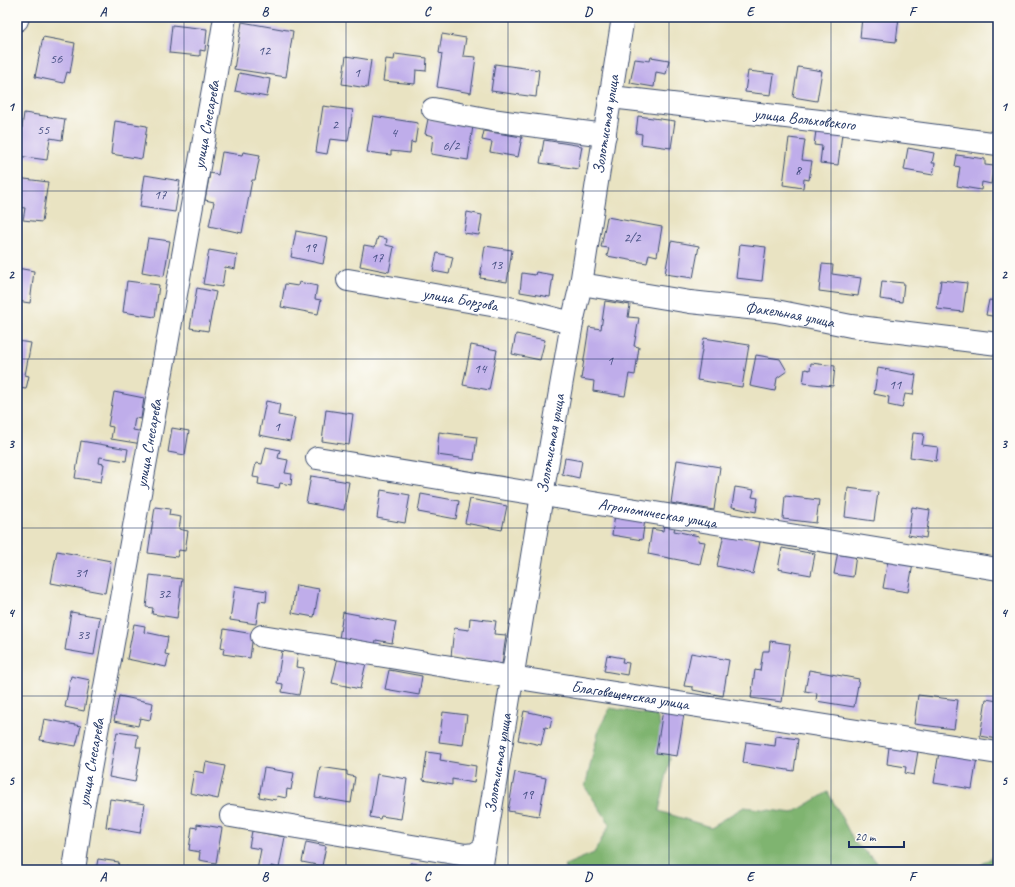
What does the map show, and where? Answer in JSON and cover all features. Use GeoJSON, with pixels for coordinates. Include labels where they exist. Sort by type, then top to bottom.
{"type":"FeatureCollection","features":[{"type":"Feature","properties":{"kind":"street","name":"улица Снесарева"},"geometry":{"type":"LineString","coordinates":[[74,870],[82,814],[209,115],[225,17]]}},
{"type":"Feature","properties":{"kind":"street","name":"Золотистая улица"},"geometry":{"type":"LineString","coordinates":[[481,870],[542,495],[572,323],[581,284],[623,17]]}},
{"type":"Feature","properties":{"kind":"street","name":"улица Вольховского"},"geometry":{"type":"LineString","coordinates":[[611,97],[846,124],[998,144]]}},
{"type":"Feature","properties":{"kind":"street"},"geometry":{"type":"LineString","coordinates":[[433,109],[491,120],[605,135]]}},
{"type":"Feature","properties":{"kind":"street","name":"улица Борзова"},"geometry":{"type":"LineString","coordinates":[[348,280],[520,310],[572,323]]}},
{"type":"Feature","properties":{"kind":"street","name":"Факельная улица"},"geometry":{"type":"LineString","coordinates":[[581,284],[690,302],[776,311],[851,326],[998,344]]}},
{"type":"Feature","properties":{"kind":"street","name":"Агрономическая улица"},"geometry":{"type":"LineString","coordinates":[[318,458],[998,569]]}},
{"type":"Feature","properties":{"kind":"street","name":"Благовещенская улица"},"geometry":{"type":"LineString","coordinates":[[262,636],[512,677],[998,753]]}},
{"type":"Feature","properties":{"kind":"street"},"geometry":{"type":"LineString","coordinates":[[232,816],[466,855],[475,854],[484,848]]}},
{"type":"Feature","properties":{"kind":"green space"},"geometry":{"type":"Polygon","coordinates":[[[610,708],[657,716],[670,759],[659,811],[710,827],[744,807],[793,813],[828,792],[855,843],[886,870],[566,870],[565,865],[594,853],[610,824],[585,787],[599,729],[610,708]]]}},
{"type":"Feature","properties":{"kind":"green space"},"geometry":{"type":"Polygon","coordinates":[[[998,853],[998,870],[974,870],[998,853]]]}},
{"type":"Feature","properties":{"kind":"building"},"geometry":{"type":"Polygon","coordinates":[[[862,17],[899,17],[896,42],[860,38],[862,17]]]}},
{"type":"Feature","properties":{"kind":"building"},"geometry":{"type":"Polygon","coordinates":[[[242,22],[293,31],[286,77],[234,69],[242,22]]]}},
{"type":"Feature","properties":{"kind":"building"},"geometry":{"type":"Polygon","coordinates":[[[172,25],[207,29],[205,51],[200,50],[200,56],[169,53],[172,25]]]}},
{"type":"Feature","properties":{"kind":"building"},"geometry":{"type":"Polygon","coordinates":[[[442,34],[466,38],[463,56],[476,57],[471,93],[437,87],[442,54],[439,53],[442,34]]]}},
{"type":"Feature","properties":{"kind":"building"},"geometry":{"type":"Polygon","coordinates":[[[43,37],[75,43],[70,73],[67,72],[64,83],[35,77],[43,37]]]}},
{"type":"Feature","properties":{"kind":"building"},"geometry":{"type":"Polygon","coordinates":[[[395,54],[427,58],[426,71],[416,70],[415,84],[383,81],[386,59],[394,60],[395,54]]]}},
{"type":"Feature","properties":{"kind":"building"},"geometry":{"type":"Polygon","coordinates":[[[346,56],[371,60],[367,88],[342,84],[346,56]]]}},
{"type":"Feature","properties":{"kind":"building"},"geometry":{"type":"Polygon","coordinates":[[[651,57],[669,60],[666,74],[656,72],[654,87],[630,83],[635,59],[650,61],[651,57]]]}},
{"type":"Feature","properties":{"kind":"building"},"geometry":{"type":"Polygon","coordinates":[[[495,64],[539,70],[536,97],[491,91],[495,64]]]}},
{"type":"Feature","properties":{"kind":"building"},"geometry":{"type":"Polygon","coordinates":[[[798,67],[822,71],[817,101],[793,97],[798,67]]]}},
{"type":"Feature","properties":{"kind":"building"},"geometry":{"type":"Polygon","coordinates":[[[748,71],[774,74],[771,95],[745,92],[748,71]]]}},
{"type":"Feature","properties":{"kind":"building"},"geometry":{"type":"Polygon","coordinates":[[[239,73],[270,79],[267,97],[235,91],[239,73]]]}},
{"type":"Feature","properties":{"kind":"building"},"geometry":{"type":"Polygon","coordinates":[[[323,106],[353,110],[348,141],[330,139],[327,154],[316,152],[323,106]]]}},
{"type":"Feature","properties":{"kind":"building"},"geometry":{"type":"Polygon","coordinates":[[[24,113],[65,119],[62,140],[50,138],[47,160],[18,156],[24,113]]]}},
{"type":"Feature","properties":{"kind":"building"},"geometry":{"type":"Polygon","coordinates":[[[373,116],[418,123],[415,143],[411,142],[410,153],[391,151],[391,155],[367,152],[373,116]]]}},
{"type":"Feature","properties":{"kind":"building"},"geometry":{"type":"Polygon","coordinates":[[[638,116],[675,121],[671,148],[641,144],[642,134],[636,133],[638,116]]]}},
{"type":"Feature","properties":{"kind":"building"},"geometry":{"type":"Polygon","coordinates":[[[428,119],[473,126],[468,160],[431,154],[433,136],[425,134],[428,119]]]}},
{"type":"Feature","properties":{"kind":"building"},"geometry":{"type":"Polygon","coordinates":[[[115,121],[147,126],[142,159],[111,154],[115,121]]]}},
{"type":"Feature","properties":{"kind":"building"},"geometry":{"type":"Polygon","coordinates":[[[484,131],[522,137],[518,157],[490,152],[492,142],[482,140],[484,131]]]}},
{"type":"Feature","properties":{"kind":"building"},"geometry":{"type":"Polygon","coordinates":[[[816,131],[842,134],[838,165],[820,163],[822,146],[814,145],[816,131]]]}},
{"type":"Feature","properties":{"kind":"building"},"geometry":{"type":"Polygon","coordinates":[[[789,138],[805,140],[802,160],[812,161],[809,180],[804,179],[803,188],[783,185],[789,138]]]}},
{"type":"Feature","properties":{"kind":"building"},"geometry":{"type":"Polygon","coordinates":[[[544,140],[582,146],[578,169],[540,163],[544,140]]]}},
{"type":"Feature","properties":{"kind":"building"},"geometry":{"type":"Polygon","coordinates":[[[908,148],[934,153],[932,163],[935,163],[933,175],[904,170],[908,148]]]}},
{"type":"Feature","properties":{"kind":"building"},"geometry":{"type":"Polygon","coordinates":[[[222,152],[242,155],[243,152],[260,155],[255,180],[252,180],[242,233],[209,226],[214,202],[205,200],[210,173],[218,175],[222,152]]]}},
{"type":"Feature","properties":{"kind":"building"},"geometry":{"type":"Polygon","coordinates":[[[957,155],[985,159],[985,165],[994,166],[991,184],[982,182],[981,190],[957,186],[960,167],[955,166],[957,155]]]}},
{"type":"Feature","properties":{"kind":"building"},"geometry":{"type":"Polygon","coordinates":[[[145,175],[180,181],[175,212],[140,207],[145,175]]]}},
{"type":"Feature","properties":{"kind":"building"},"geometry":{"type":"Polygon","coordinates":[[[17,178],[48,182],[42,222],[23,220],[25,208],[17,207],[17,178]]]}},
{"type":"Feature","properties":{"kind":"building"},"geometry":{"type":"Polygon","coordinates":[[[467,212],[482,215],[479,235],[464,233],[467,212]]]}},
{"type":"Feature","properties":{"kind":"building"},"geometry":{"type":"Polygon","coordinates":[[[607,217],[662,227],[657,256],[649,254],[647,263],[607,256],[609,248],[601,247],[607,217]]]}},
{"type":"Feature","properties":{"kind":"building"},"geometry":{"type":"Polygon","coordinates":[[[296,231],[328,237],[323,264],[291,257],[296,231]]]}},
{"type":"Feature","properties":{"kind":"building"},"geometry":{"type":"Polygon","coordinates":[[[378,237],[387,239],[386,245],[394,247],[389,272],[360,266],[364,245],[375,247],[378,237]]]}},
{"type":"Feature","properties":{"kind":"building"},"geometry":{"type":"Polygon","coordinates":[[[148,238],[170,241],[164,276],[142,272],[148,238]]]}},
{"type":"Feature","properties":{"kind":"building"},"geometry":{"type":"Polygon","coordinates":[[[671,241],[699,246],[693,278],[665,274],[671,241]]]}},
{"type":"Feature","properties":{"kind":"building"},"geometry":{"type":"Polygon","coordinates":[[[740,244],[766,247],[762,281],[736,278],[740,244]]]}},
{"type":"Feature","properties":{"kind":"building"},"geometry":{"type":"Polygon","coordinates":[[[485,246],[512,250],[507,282],[480,278],[485,246]]]}},
{"type":"Feature","properties":{"kind":"building"},"geometry":{"type":"Polygon","coordinates":[[[209,250],[237,255],[235,269],[225,267],[222,287],[203,284],[209,250]]]}},
{"type":"Feature","properties":{"kind":"building"},"geometry":{"type":"Polygon","coordinates":[[[437,253],[453,257],[449,274],[433,271],[437,253]]]}},
{"type":"Feature","properties":{"kind":"building"},"geometry":{"type":"Polygon","coordinates":[[[822,264],[833,265],[832,274],[861,278],[858,296],[819,291],[822,264]]]}},
{"type":"Feature","properties":{"kind":"building"},"geometry":{"type":"Polygon","coordinates":[[[17,268],[34,271],[30,303],[17,301],[17,268]]]}},
{"type":"Feature","properties":{"kind":"building"},"geometry":{"type":"Polygon","coordinates":[[[536,272],[553,275],[550,297],[520,292],[522,273],[535,275],[536,272]]]}},
{"type":"Feature","properties":{"kind":"building"},"geometry":{"type":"Polygon","coordinates":[[[941,280],[967,283],[963,312],[937,309],[941,280]]]}},
{"type":"Feature","properties":{"kind":"building"},"geometry":{"type":"Polygon","coordinates":[[[127,281],[159,285],[155,317],[123,312],[127,281]]]}},
{"type":"Feature","properties":{"kind":"building"},"geometry":{"type":"Polygon","coordinates":[[[882,281],[904,283],[902,302],[880,299],[882,281]]]}},
{"type":"Feature","properties":{"kind":"building"},"geometry":{"type":"Polygon","coordinates":[[[299,282],[317,286],[315,299],[321,300],[318,314],[281,307],[285,284],[298,286],[299,282]]]}},
{"type":"Feature","properties":{"kind":"building"},"geometry":{"type":"Polygon","coordinates":[[[197,288],[216,292],[208,331],[190,328],[197,288]]]}},
{"type":"Feature","properties":{"kind":"building"},"geometry":{"type":"Polygon","coordinates":[[[989,300],[998,301],[998,317],[986,315],[989,300]]]}},
{"type":"Feature","properties":{"kind":"building"},"geometry":{"type":"Polygon","coordinates":[[[605,301],[630,305],[628,317],[639,318],[634,346],[639,347],[635,375],[629,374],[625,396],[593,391],[594,381],[581,379],[589,327],[601,329],[605,301]]]}},
{"type":"Feature","properties":{"kind":"building"},"geometry":{"type":"Polygon","coordinates":[[[516,334],[545,340],[540,360],[512,354],[516,334]]]}},
{"type":"Feature","properties":{"kind":"building"},"geometry":{"type":"Polygon","coordinates":[[[704,338],[749,345],[742,387],[697,380],[704,338]]]}},
{"type":"Feature","properties":{"kind":"building"},"geometry":{"type":"Polygon","coordinates":[[[17,341],[31,343],[25,375],[29,376],[26,389],[17,388],[17,341]]]}},
{"type":"Feature","properties":{"kind":"building"},"geometry":{"type":"Polygon","coordinates":[[[471,345],[497,350],[489,390],[463,385],[471,345]]]}},
{"type":"Feature","properties":{"kind":"building"},"geometry":{"type":"Polygon","coordinates":[[[756,355],[780,359],[787,371],[777,378],[775,391],[750,386],[756,355]]]}},
{"type":"Feature","properties":{"kind":"building"},"geometry":{"type":"Polygon","coordinates":[[[811,363],[835,366],[833,386],[803,383],[805,369],[810,370],[811,363]]]}},
{"type":"Feature","properties":{"kind":"building"},"geometry":{"type":"Polygon","coordinates":[[[878,368],[916,375],[913,395],[905,394],[902,408],[888,405],[889,397],[874,394],[878,368]]]}},
{"type":"Feature","properties":{"kind":"building"},"geometry":{"type":"Polygon","coordinates":[[[114,392],[144,398],[141,419],[135,418],[133,430],[144,432],[142,444],[111,439],[113,427],[108,426],[114,392]]]}},
{"type":"Feature","properties":{"kind":"building"},"geometry":{"type":"Polygon","coordinates":[[[266,401],[280,404],[278,415],[295,418],[290,441],[259,435],[266,401]]]}},
{"type":"Feature","properties":{"kind":"building"},"geometry":{"type":"Polygon","coordinates":[[[326,410],[353,414],[349,445],[322,441],[326,410]]]}},
{"type":"Feature","properties":{"kind":"building"},"geometry":{"type":"Polygon","coordinates":[[[172,428],[189,431],[185,455],[168,452],[172,428]]]}},
{"type":"Feature","properties":{"kind":"building"},"geometry":{"type":"Polygon","coordinates":[[[439,432],[477,437],[474,460],[437,455],[439,432]]]}},
{"type":"Feature","properties":{"kind":"building"},"geometry":{"type":"Polygon","coordinates":[[[913,433],[924,434],[922,445],[938,447],[936,461],[910,457],[913,433]]]}},
{"type":"Feature","properties":{"kind":"building"},"geometry":{"type":"Polygon","coordinates":[[[81,441],[128,449],[126,461],[100,457],[99,463],[104,464],[101,482],[75,478],[81,441]]]}},
{"type":"Feature","properties":{"kind":"building"},"geometry":{"type":"Polygon","coordinates":[[[266,447],[280,450],[278,458],[288,460],[285,473],[292,474],[291,485],[280,483],[279,488],[258,484],[259,478],[253,477],[256,463],[262,464],[266,447]]]}},
{"type":"Feature","properties":{"kind":"building"},"geometry":{"type":"Polygon","coordinates":[[[565,458],[582,461],[579,478],[562,474],[565,458]]]}},
{"type":"Feature","properties":{"kind":"building"},"geometry":{"type":"Polygon","coordinates":[[[677,460],[720,467],[714,510],[671,503],[677,460]]]}},
{"type":"Feature","properties":{"kind":"building"},"geometry":{"type":"Polygon","coordinates":[[[311,476],[349,482],[344,510],[306,503],[311,476]]]}},
{"type":"Feature","properties":{"kind":"building"},"geometry":{"type":"Polygon","coordinates":[[[735,487],[754,490],[752,497],[758,498],[756,512],[732,507],[735,487]]]}},
{"type":"Feature","properties":{"kind":"building"},"geometry":{"type":"Polygon","coordinates":[[[848,488],[878,492],[874,521],[845,517],[848,488]]]}},
{"type":"Feature","properties":{"kind":"building"},"geometry":{"type":"Polygon","coordinates":[[[381,490],[410,495],[405,523],[377,518],[381,490]]]}},
{"type":"Feature","properties":{"kind":"building"},"geometry":{"type":"Polygon","coordinates":[[[421,494],[459,501],[456,519],[418,512],[421,494]]]}},
{"type":"Feature","properties":{"kind":"building"},"geometry":{"type":"Polygon","coordinates":[[[785,496],[819,500],[816,523],[783,519],[785,496]]]}},
{"type":"Feature","properties":{"kind":"building"},"geometry":{"type":"Polygon","coordinates":[[[470,499],[507,506],[502,530],[465,523],[470,499]]]}},
{"type":"Feature","properties":{"kind":"building"},"geometry":{"type":"Polygon","coordinates":[[[155,507],[170,509],[169,515],[181,517],[179,529],[188,531],[185,551],[179,550],[177,557],[148,553],[155,507]]]}},
{"type":"Feature","properties":{"kind":"building"},"geometry":{"type":"Polygon","coordinates":[[[912,507],[930,510],[926,538],[908,535],[912,507]]]}},
{"type":"Feature","properties":{"kind":"building"},"geometry":{"type":"Polygon","coordinates":[[[615,515],[645,520],[642,540],[612,535],[615,515]]]}},
{"type":"Feature","properties":{"kind":"building"},"geometry":{"type":"Polygon","coordinates":[[[664,524],[675,526],[674,531],[699,536],[698,541],[705,542],[700,564],[648,554],[652,529],[663,531],[664,524]]]}},
{"type":"Feature","properties":{"kind":"building"},"geometry":{"type":"Polygon","coordinates":[[[724,534],[760,542],[753,574],[717,566],[724,534]]]}},
{"type":"Feature","properties":{"kind":"building"},"geometry":{"type":"Polygon","coordinates":[[[782,548],[815,554],[811,575],[778,569],[782,548]]]}},
{"type":"Feature","properties":{"kind":"building"},"geometry":{"type":"Polygon","coordinates":[[[57,551],[111,561],[105,593],[51,583],[57,551]]]}},
{"type":"Feature","properties":{"kind":"building"},"geometry":{"type":"Polygon","coordinates":[[[838,551],[856,555],[853,577],[834,574],[838,551]]]}},
{"type":"Feature","properties":{"kind":"building"},"geometry":{"type":"Polygon","coordinates":[[[888,560],[913,564],[908,592],[883,588],[888,560]]]}},
{"type":"Feature","properties":{"kind":"building"},"geometry":{"type":"Polygon","coordinates":[[[150,575],[182,579],[177,618],[152,614],[153,608],[146,607],[150,575]]]}},
{"type":"Feature","properties":{"kind":"building"},"geometry":{"type":"Polygon","coordinates":[[[296,585],[319,589],[314,617],[292,613],[296,585]]]}},
{"type":"Feature","properties":{"kind":"building"},"geometry":{"type":"Polygon","coordinates":[[[235,586],[267,591],[266,602],[259,601],[256,624],[230,620],[235,586]]]}},
{"type":"Feature","properties":{"kind":"building"},"geometry":{"type":"Polygon","coordinates":[[[71,612],[100,617],[94,655],[65,650],[71,612]]]}},
{"type":"Feature","properties":{"kind":"building"},"geometry":{"type":"Polygon","coordinates":[[[343,612],[396,622],[392,643],[376,640],[375,646],[339,639],[343,612]]]}},
{"type":"Feature","properties":{"kind":"building"},"geometry":{"type":"Polygon","coordinates":[[[470,618],[496,621],[494,634],[506,635],[502,664],[451,657],[454,628],[469,630],[470,618]]]}},
{"type":"Feature","properties":{"kind":"building"},"geometry":{"type":"Polygon","coordinates":[[[134,624],[145,626],[144,632],[168,637],[165,654],[169,655],[166,667],[127,659],[134,624]]]}},
{"type":"Feature","properties":{"kind":"building"},"geometry":{"type":"Polygon","coordinates":[[[224,629],[253,634],[250,658],[223,654],[224,648],[221,647],[224,629]]]}},
{"type":"Feature","properties":{"kind":"building"},"geometry":{"type":"Polygon","coordinates":[[[770,641],[790,644],[782,702],[751,698],[755,670],[760,671],[763,651],[769,651],[770,641]]]}},
{"type":"Feature","properties":{"kind":"building"},"geometry":{"type":"Polygon","coordinates":[[[282,651],[298,653],[296,667],[304,668],[299,695],[282,692],[283,684],[277,683],[282,651]]]}},
{"type":"Feature","properties":{"kind":"building"},"geometry":{"type":"Polygon","coordinates":[[[691,653],[729,660],[723,696],[693,690],[693,687],[684,686],[691,653]]]}},
{"type":"Feature","properties":{"kind":"building"},"geometry":{"type":"Polygon","coordinates":[[[607,655],[623,658],[622,662],[629,663],[627,675],[604,671],[607,655]]]}},
{"type":"Feature","properties":{"kind":"building"},"geometry":{"type":"Polygon","coordinates":[[[338,657],[366,663],[360,689],[332,683],[338,657]]]}},
{"type":"Feature","properties":{"kind":"building"},"geometry":{"type":"Polygon","coordinates":[[[389,670],[422,676],[419,695],[385,689],[389,670]]]}},
{"type":"Feature","properties":{"kind":"building"},"geometry":{"type":"Polygon","coordinates":[[[809,670],[859,679],[854,707],[816,701],[817,693],[805,691],[809,670]]]}},
{"type":"Feature","properties":{"kind":"building"},"geometry":{"type":"Polygon","coordinates":[[[71,676],[90,680],[84,711],[65,707],[71,676]]]}},
{"type":"Feature","properties":{"kind":"building"},"geometry":{"type":"Polygon","coordinates":[[[918,695],[958,700],[954,729],[914,724],[918,695]]]}},
{"type":"Feature","properties":{"kind":"building"},"geometry":{"type":"Polygon","coordinates":[[[119,696],[153,703],[150,720],[140,718],[138,726],[114,721],[119,696]]]}},
{"type":"Feature","properties":{"kind":"building"},"geometry":{"type":"Polygon","coordinates":[[[986,699],[998,701],[998,739],[980,736],[986,699]]]}},
{"type":"Feature","properties":{"kind":"building"},"geometry":{"type":"Polygon","coordinates":[[[663,710],[684,714],[677,756],[656,753],[663,710]]]}},
{"type":"Feature","properties":{"kind":"building"},"geometry":{"type":"Polygon","coordinates":[[[524,711],[552,717],[550,728],[545,727],[541,745],[518,740],[524,711]]]}},
{"type":"Feature","properties":{"kind":"building"},"geometry":{"type":"Polygon","coordinates":[[[443,712],[467,715],[463,745],[439,742],[443,712]]]}},
{"type":"Feature","properties":{"kind":"building"},"geometry":{"type":"Polygon","coordinates":[[[44,719],[81,726],[76,746],[40,740],[44,719]]]}},
{"type":"Feature","properties":{"kind":"building"},"geometry":{"type":"Polygon","coordinates":[[[117,732],[138,735],[136,747],[141,747],[135,782],[109,777],[117,732]]]}},
{"type":"Feature","properties":{"kind":"building"},"geometry":{"type":"Polygon","coordinates":[[[776,736],[798,739],[794,771],[743,763],[746,742],[775,746],[776,736]]]}},
{"type":"Feature","properties":{"kind":"building"},"geometry":{"type":"Polygon","coordinates":[[[889,747],[918,751],[914,775],[905,773],[906,767],[887,764],[889,747]]]}},
{"type":"Feature","properties":{"kind":"building"},"geometry":{"type":"Polygon","coordinates":[[[427,752],[441,754],[440,760],[476,766],[474,783],[452,779],[452,785],[423,780],[427,752]]]}},
{"type":"Feature","properties":{"kind":"building"},"geometry":{"type":"Polygon","coordinates":[[[939,752],[977,758],[972,789],[934,783],[939,752]]]}},
{"type":"Feature","properties":{"kind":"building"},"geometry":{"type":"Polygon","coordinates":[[[206,762],[225,766],[218,799],[190,793],[194,771],[204,773],[206,762]]]}},
{"type":"Feature","properties":{"kind":"building"},"geometry":{"type":"Polygon","coordinates":[[[320,767],[347,771],[347,775],[355,777],[351,803],[315,797],[320,767]]]}},
{"type":"Feature","properties":{"kind":"building"},"geometry":{"type":"Polygon","coordinates":[[[264,768],[294,773],[291,790],[287,789],[286,798],[277,796],[276,800],[259,797],[264,768]]]}},
{"type":"Feature","properties":{"kind":"building"},"geometry":{"type":"Polygon","coordinates":[[[515,772],[546,778],[539,816],[508,811],[515,772]]]}},
{"type":"Feature","properties":{"kind":"building"},"geometry":{"type":"Polygon","coordinates":[[[377,774],[407,779],[401,819],[381,816],[380,819],[370,817],[377,774]]]}},
{"type":"Feature","properties":{"kind":"building"},"geometry":{"type":"Polygon","coordinates":[[[110,799],[145,804],[140,833],[106,827],[110,799]]]}},
{"type":"Feature","properties":{"kind":"building"},"geometry":{"type":"Polygon","coordinates":[[[197,824],[222,828],[216,863],[199,860],[200,852],[189,850],[192,827],[197,828],[197,824]]]}},
{"type":"Feature","properties":{"kind":"building"},"geometry":{"type":"Polygon","coordinates":[[[252,831],[285,837],[279,868],[271,866],[271,870],[257,870],[261,849],[249,847],[252,831]]]}},
{"type":"Feature","properties":{"kind":"building"},"geometry":{"type":"Polygon","coordinates":[[[306,842],[326,846],[322,866],[302,862],[306,842]]]}},
{"type":"Feature","properties":{"kind":"building"},"geometry":{"type":"Polygon","coordinates":[[[98,859],[119,862],[118,866],[128,867],[127,870],[96,870],[98,859]]]}},
{"type":"Feature","properties":{"kind":"building"},"geometry":{"type":"Polygon","coordinates":[[[410,863],[443,868],[443,870],[409,870],[410,863]]]}}]}
